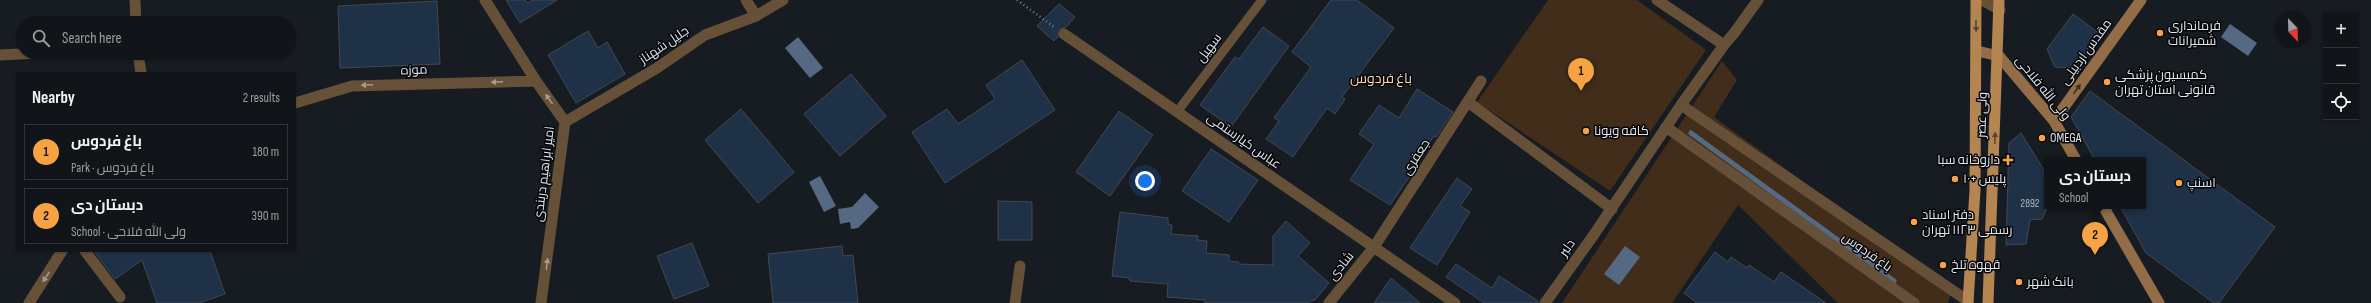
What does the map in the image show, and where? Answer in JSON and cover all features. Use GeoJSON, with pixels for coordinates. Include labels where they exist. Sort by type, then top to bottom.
{"type":"FeatureCollection","features":[{"type":"Feature","properties":{"kind":"main road","name":"ولی عصر"},"geometry":{"type":"LineString","coordinates":[[1968,302],[1975,190],[1977,51],[1976,0]]}},
{"type":"Feature","properties":{"kind":"main road","name":"مقدس اردبیلی"},"geometry":{"type":"LineString","coordinates":[[2054,121],[2141,0]]}},
{"type":"Feature","properties":{"kind":"main road","name":"ولی عصر"},"geometry":{"type":"LineString","coordinates":[[1988,303],[1999,56],[1999,5]]}},
{"type":"Feature","properties":{"kind":"main road"},"geometry":{"type":"LineString","coordinates":[[1977,51],[1999,56]]}},
{"type":"Feature","properties":{"kind":"main road","name":"ولی‌ الله فلاحی"},"geometry":{"type":"LineString","coordinates":[[1999,56],[2054,121],[2074,157]]}},
{"type":"Feature","properties":{"kind":"main road"},"geometry":{"type":"LineString","coordinates":[[2105,209],[2159,303]]}},
{"type":"Feature","properties":{"kind":"street"},"geometry":{"type":"LineString","coordinates":[[135,0],[136,16]]}},
{"type":"Feature","properties":{"kind":"street","name":"امیر ابراهیم دربندی"},"geometry":{"type":"LineString","coordinates":[[485,0],[536,81],[565,122],[542,303]]}},
{"type":"Feature","properties":{"kind":"street"},"geometry":{"type":"LineString","coordinates":[[746,0],[756,16]]}},
{"type":"Feature","properties":{"kind":"street","name":"جلیل شهناز"},"geometry":{"type":"LineString","coordinates":[[565,122],[657,68],[705,35],[756,16],[783,0]]}},
{"type":"Feature","properties":{"kind":"street"},"geometry":{"type":"LineString","coordinates":[[1657,0],[1724,45]]}},
{"type":"Feature","properties":{"kind":"street","name":"دلبر"},"geometry":{"type":"LineString","coordinates":[[1546,303],[1612,209],[1680,105],[1758,0]]}},
{"type":"Feature","properties":{"kind":"street"},"geometry":{"type":"LineString","coordinates":[[1982,0],[1999,5]]}},
{"type":"Feature","properties":{"kind":"street","name":"عباس کیارستمی"},"geometry":{"type":"LineString","coordinates":[[1064,34],[1455,303]]}},
{"type":"Feature","properties":{"kind":"street"},"geometry":{"type":"LineString","coordinates":[[0,55],[16,54]]}},
{"type":"Feature","properties":{"kind":"street"},"geometry":{"type":"LineString","coordinates":[[139,60],[141,72]]}},
{"type":"Feature","properties":{"kind":"street","name":"موزه"},"geometry":{"type":"LineString","coordinates":[[296,103],[352,86],[536,81]]}},
{"type":"Feature","properties":{"kind":"street","name":"جعفری"},"geometry":{"type":"LineString","coordinates":[[1374,247],[1481,81]]}},
{"type":"Feature","properties":{"kind":"street"},"geometry":{"type":"LineString","coordinates":[[1468,102],[1612,209]]}},
{"type":"Feature","properties":{"kind":"street"},"geometry":{"type":"LineString","coordinates":[[1680,105],[1968,302]]}},
{"type":"Feature","properties":{"kind":"street","name":"باغ فردوس"},"geometry":{"type":"LineString","coordinates":[[1666,128],[1914,303]]}},
{"type":"Feature","properties":{"kind":"street","name":"شادی"},"geometry":{"type":"LineString","coordinates":[[1329,303],[1374,247]]}},
{"type":"Feature","properties":{"kind":"street"},"geometry":{"type":"LineString","coordinates":[[29,303],[61,252]]}},
{"type":"Feature","properties":{"kind":"street"},"geometry":{"type":"LineString","coordinates":[[86,252],[120,297]]}},
{"type":"Feature","properties":{"kind":"street"},"geometry":{"type":"LineString","coordinates":[[1015,303],[1020,266]]}},
{"type":"Feature","properties":{"kind":"lane","name":"سهیل"},"geometry":{"type":"LineString","coordinates":[[1177,112],[1262,0]]}},
{"type":"Feature","properties":{"kind":"path"},"geometry":{"type":"LineString","coordinates":[[1017,0],[1064,34]]}},
{"type":"Feature","properties":{"kind":"shaded area"},"geometry":{"type":"Polygon","coordinates":[[[1548,0],[1637,0],[1706,50],[1610,191],[1477,102],[1548,0]]]}},
{"type":"Feature","properties":{"kind":"shaded area"},"geometry":{"type":"Polygon","coordinates":[[[1722,61],[1737,80],[1714,117],[1952,289],[1948,303],[1838,303],[1738,205],[1672,303],[1562,303],[1722,61]]]}},
{"type":"Feature","properties":{"kind":"water"},"geometry":{"type":"Polygon","coordinates":[[[2230,24],[2257,43],[2248,56],[2221,37],[2230,24]]]}},
{"type":"Feature","properties":{"kind":"water"},"geometry":{"type":"Polygon","coordinates":[[[798,37],[823,68],[810,78],[785,48],[798,37]]]}},
{"type":"Feature","properties":{"kind":"water"},"geometry":{"type":"Polygon","coordinates":[[[820,176],[836,206],[824,212],[809,182],[820,176]]]}},
{"type":"Feature","properties":{"kind":"water"},"geometry":{"type":"Polygon","coordinates":[[[865,193],[879,207],[858,228],[851,229],[850,222],[840,224],[838,209],[852,207],[865,193]]]}},
{"type":"Feature","properties":{"kind":"water"},"geometry":{"type":"Polygon","coordinates":[[[1625,246],[1640,257],[1619,285],[1604,274],[1625,246]]]}},
{"type":"Feature","properties":{"kind":"building"},"geometry":{"type":"Polygon","coordinates":[[[506,0],[525,0],[528,3],[533,0],[557,0],[520,23],[506,0]]]}},
{"type":"Feature","properties":{"kind":"building"},"geometry":{"type":"Polygon","coordinates":[[[1331,0],[1357,0],[1394,28],[1342,97],[1345,99],[1335,114],[1327,108],[1293,157],[1266,139],[1279,121],[1274,118],[1311,67],[1292,52],[1331,0]]]}},
{"type":"Feature","properties":{"kind":"building"},"geometry":{"type":"Polygon","coordinates":[[[437,1],[440,64],[340,68],[338,6],[437,1]]]}},
{"type":"Feature","properties":{"kind":"building"},"geometry":{"type":"Polygon","coordinates":[[[1059,4],[1075,17],[1066,27],[1058,30],[1058,37],[1054,41],[1037,26],[1059,4]]]}},
{"type":"Feature","properties":{"kind":"building"},"geometry":{"type":"Polygon","coordinates":[[[2073,14],[2099,33],[2074,68],[2055,67],[2047,49],[2073,14]]]}},
{"type":"Feature","properties":{"kind":"building"},"geometry":{"type":"Polygon","coordinates":[[[1263,27],[1289,46],[1231,127],[1200,105],[1235,57],[1239,59],[1263,27]]]}},
{"type":"Feature","properties":{"kind":"building"},"geometry":{"type":"Polygon","coordinates":[[[588,31],[598,48],[607,42],[625,74],[576,103],[548,55],[588,31]]]}},
{"type":"Feature","properties":{"kind":"building"},"geometry":{"type":"Polygon","coordinates":[[[1022,60],[1055,110],[945,183],[912,132],[947,109],[958,124],[995,99],[986,85],[1022,60]]]}},
{"type":"Feature","properties":{"kind":"building"},"geometry":{"type":"Polygon","coordinates":[[[851,74],[886,116],[840,156],[804,114],[851,74]]]}},
{"type":"Feature","properties":{"kind":"building"},"geometry":{"type":"Polygon","coordinates":[[[1417,89],[1453,112],[1436,137],[1434,136],[1409,171],[1412,173],[1390,205],[1350,180],[1374,144],[1359,134],[1379,105],[1399,118],[1417,89]]]}},
{"type":"Feature","properties":{"kind":"building","name":"اسنپ"},"geometry":{"type":"Polygon","coordinates":[[[2090,91],[2275,227],[2219,303],[2214,303],[2146,253],[2122,209],[2146,209],[2146,157],[2093,157],[2071,117],[2090,91]]]}},
{"type":"Feature","properties":{"kind":"building"},"geometry":{"type":"Polygon","coordinates":[[[741,109],[794,172],[758,203],[705,140],[741,109]]]}},
{"type":"Feature","properties":{"kind":"building"},"geometry":{"type":"Polygon","coordinates":[[[1119,111],[1153,135],[1110,196],[1076,172],[1119,111]]]}},
{"type":"Feature","properties":{"kind":"building"},"geometry":{"type":"Polygon","coordinates":[[[2021,133],[2044,170],[2044,209],[2047,209],[2042,219],[2030,220],[2026,244],[2006,245],[2009,143],[2021,133]]]}},
{"type":"Feature","properties":{"kind":"building"},"geometry":{"type":"Polygon","coordinates":[[[1211,149],[1258,180],[1229,222],[1182,191],[1211,149]]]}},
{"type":"Feature","properties":{"kind":"building"},"geometry":{"type":"Polygon","coordinates":[[[1457,178],[1472,189],[1460,206],[1470,212],[1437,265],[1410,248],[1457,178]]]}},
{"type":"Feature","properties":{"kind":"building"},"geometry":{"type":"Polygon","coordinates":[[[998,201],[1032,202],[1032,240],[998,240],[998,201]]]}},
{"type":"Feature","properties":{"kind":"building"},"geometry":{"type":"Polygon","coordinates":[[[1120,212],[1168,218],[1168,224],[1172,225],[1171,234],[1198,236],[1197,240],[1207,241],[1206,253],[1229,255],[1229,261],[1239,262],[1238,264],[1273,265],[1273,236],[1286,221],[1310,243],[1298,256],[1329,283],[1316,299],[1307,303],[1205,303],[1205,300],[1167,297],[1168,284],[1130,281],[1129,278],[1112,276],[1120,212]]]}},
{"type":"Feature","properties":{"kind":"building"},"geometry":{"type":"Polygon","coordinates":[[[692,243],[709,286],[674,299],[657,256],[692,243]]]}},
{"type":"Feature","properties":{"kind":"building"},"geometry":{"type":"Polygon","coordinates":[[[842,246],[843,256],[853,255],[858,303],[773,303],[768,254],[842,246]]]}},
{"type":"Feature","properties":{"kind":"building"},"geometry":{"type":"Polygon","coordinates":[[[95,252],[210,252],[225,294],[199,303],[157,303],[142,260],[115,279],[95,252]]]}},
{"type":"Feature","properties":{"kind":"building"},"geometry":{"type":"Polygon","coordinates":[[[1715,252],[1728,262],[1731,257],[1747,268],[1749,265],[1774,282],[1781,272],[1826,303],[1697,303],[1684,293],[1715,252]]]}},
{"type":"Feature","properties":{"kind":"building"},"geometry":{"type":"Polygon","coordinates":[[[1456,264],[1492,288],[1499,276],[1538,301],[1538,303],[1484,303],[1446,277],[1456,264]]]}},
{"type":"Feature","properties":{"kind":"building"},"geometry":{"type":"Polygon","coordinates":[[[1391,278],[1420,303],[1374,303],[1391,278]]]}},
{"type":"Feature","properties":{"kind":"waterway"},"geometry":{"type":"LineString","coordinates":[[1691,133],[1894,281]]}},
{"type":"Feature","properties":{"kind":"place","name":"فرمانداری شمیرانات"},"geometry":{"type":"Point","coordinates":[2160,33]}},
{"type":"Feature","properties":{"kind":"place","name":"کمیسیون پزشکی قانونی استان تهران"},"geometry":{"type":"Point","coordinates":[2107,82]}},
{"type":"Feature","properties":{"kind":"place","name":"باغ فردوس"},"geometry":{"type":"Point","coordinates":[1581,91]}},
{"type":"Feature","properties":{"kind":"place","name":"کافه ویونا"},"geometry":{"type":"Point","coordinates":[1586,131]}},
{"type":"Feature","properties":{"kind":"place","name":"OMEGA"},"geometry":{"type":"Point","coordinates":[2042,138]}},
{"type":"Feature","properties":{"kind":"place","name":"داروخانه سبا"},"geometry":{"type":"Point","coordinates":[2008,160]}},
{"type":"Feature","properties":{"kind":"place","name":"پلیس +۱۰"},"geometry":{"type":"Point","coordinates":[1955,179]}},
{"type":"Feature","properties":{"kind":"place","name":"اسنپ"},"geometry":{"type":"Point","coordinates":[2179,183]}},
{"type":"Feature","properties":{"kind":"place","name":"دفتر اسناد رسمی ۱۱۲۳ تهران"},"geometry":{"type":"Point","coordinates":[1914,222]}},
{"type":"Feature","properties":{"kind":"place","name":"دبستان دی"},"geometry":{"type":"Point","coordinates":[2095,255]}},
{"type":"Feature","properties":{"kind":"place","name":"قهوه تلخ"},"geometry":{"type":"Point","coordinates":[1943,265]}},
{"type":"Feature","properties":{"kind":"place","name":"بانک شهر"},"geometry":{"type":"Point","coordinates":[2019,282]}},
{"type":"Feature","properties":{"kind":"district","name":"باغ فردوس"},"geometry":{"type":"Point","coordinates":[1381,78]}}]}
